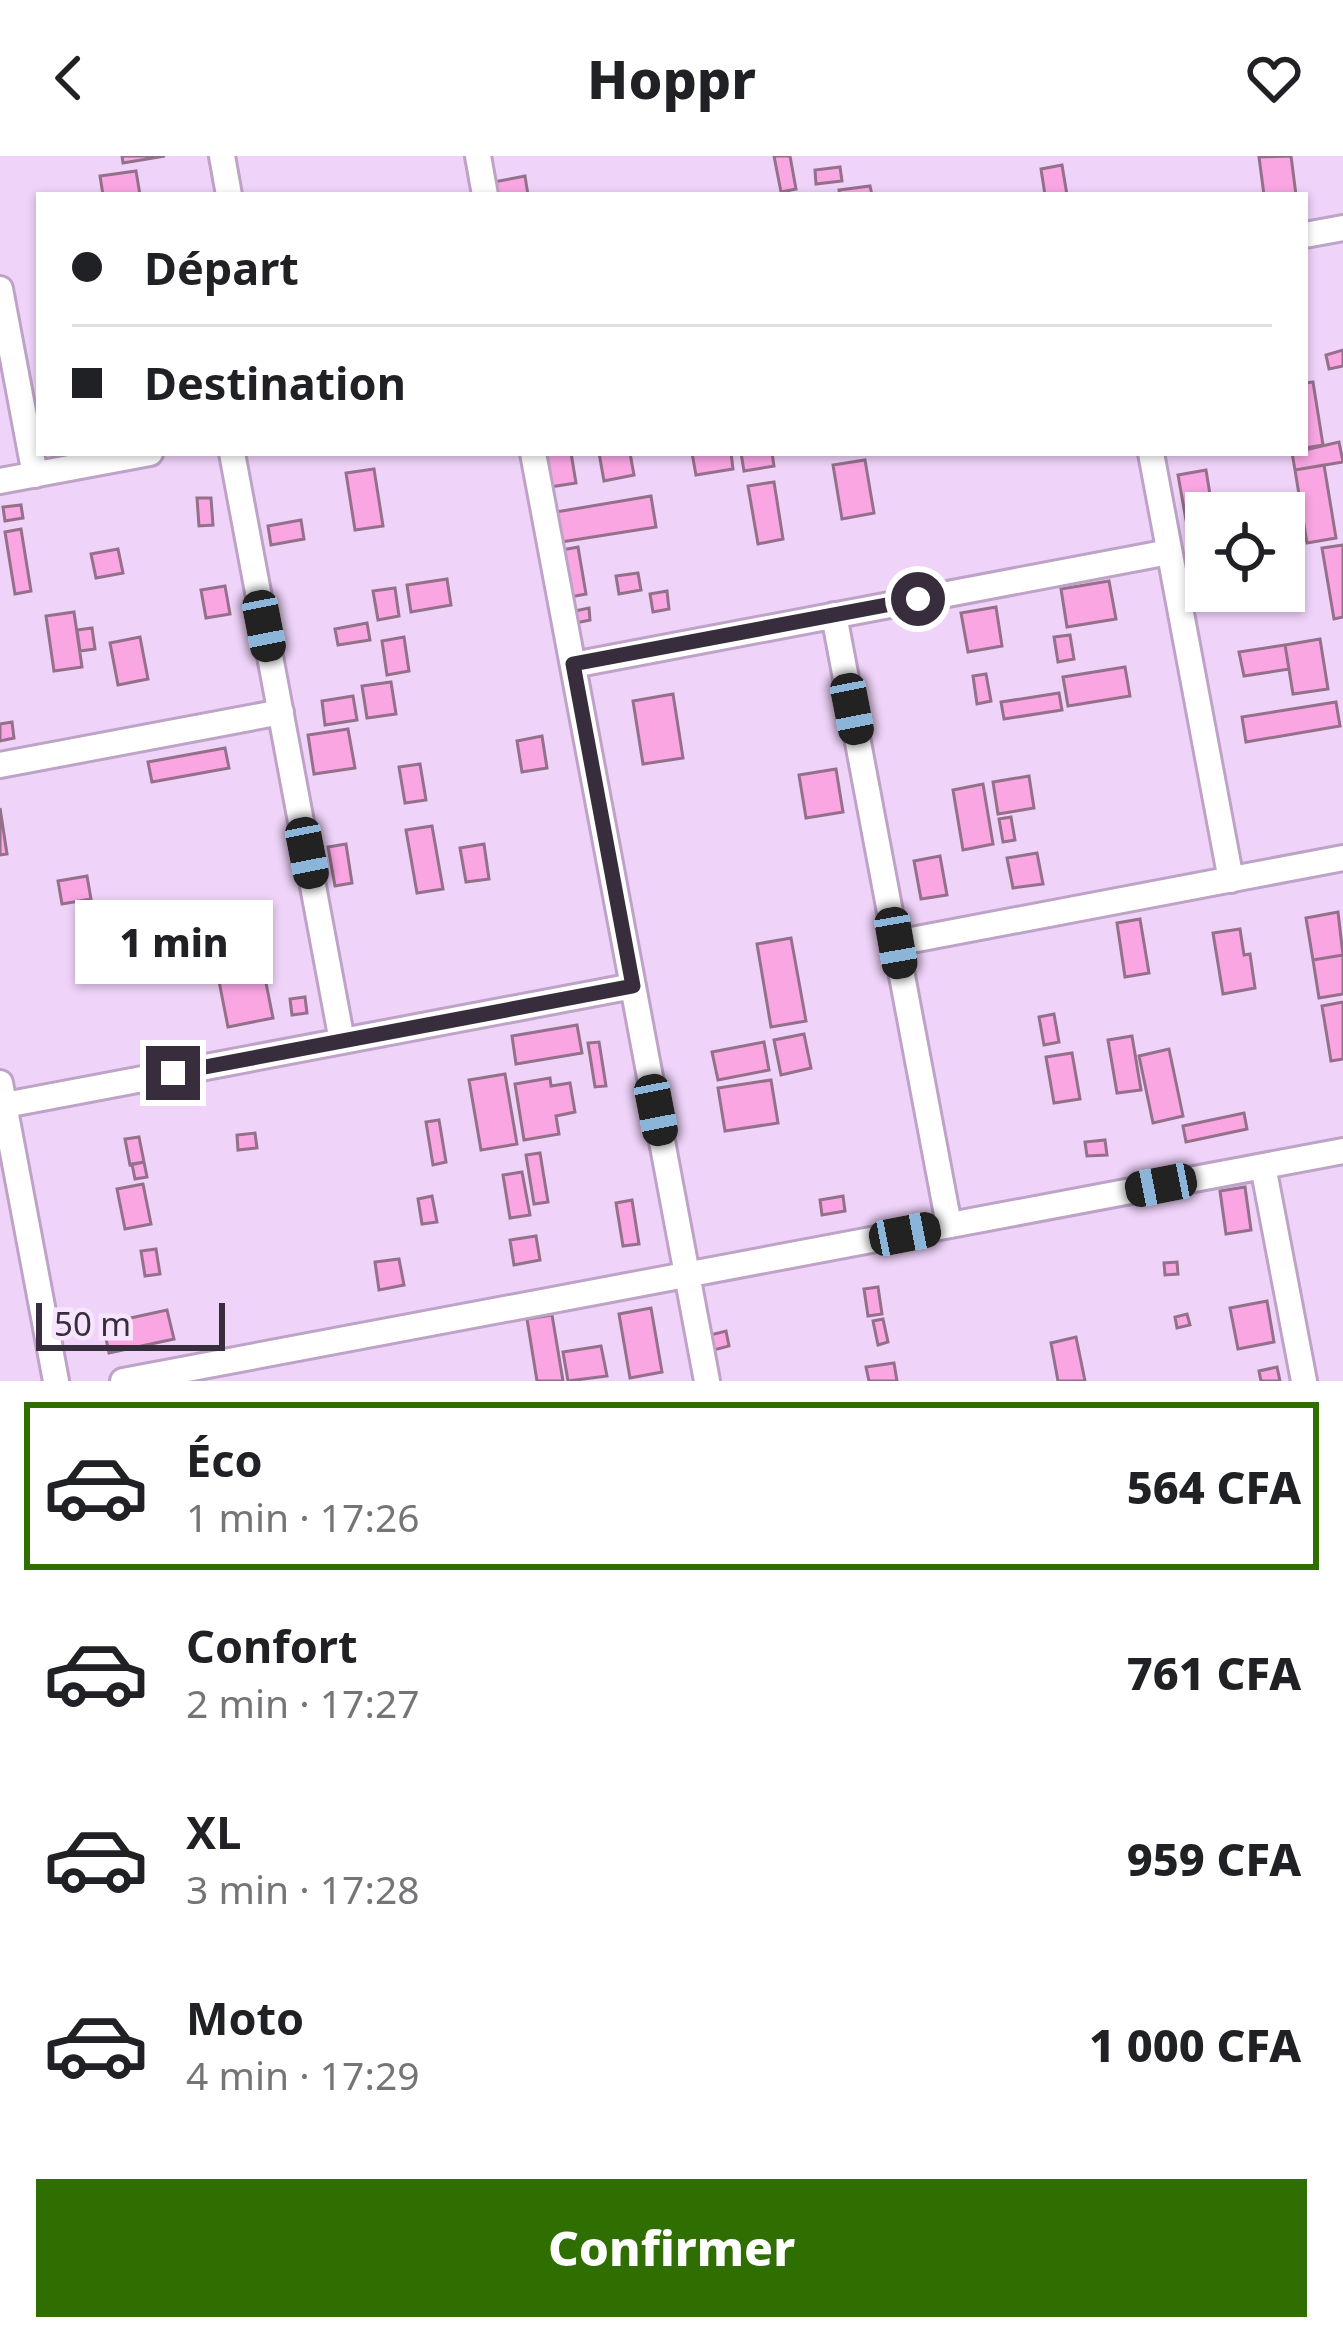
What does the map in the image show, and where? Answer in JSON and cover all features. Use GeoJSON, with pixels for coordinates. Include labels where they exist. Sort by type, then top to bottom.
{"type":"FeatureCollection","features":[{"type":"Feature","properties":{"kind":"street"},"geometry":{"type":"LineString","coordinates":[[222,156],[229,192]]}},
{"type":"Feature","properties":{"kind":"street"},"geometry":{"type":"LineString","coordinates":[[478,156],[484,192]]}},
{"type":"Feature","properties":{"kind":"street"},"geometry":{"type":"LineString","coordinates":[[1308,235],[1343,228]]}},
{"type":"Feature","properties":{"kind":"street"},"geometry":{"type":"LineString","coordinates":[[0,289],[35,475]]}},
{"type":"Feature","properties":{"kind":"street"},"geometry":{"type":"LineString","coordinates":[[0,482],[134,456]]}},
{"type":"Feature","properties":{"kind":"street"},"geometry":{"type":"LineString","coordinates":[[233,456],[342,1041]]}},
{"type":"Feature","properties":{"kind":"street"},"geometry":{"type":"LineString","coordinates":[[534,456],[707,1381]]}},
{"type":"Feature","properties":{"kind":"street"},"geometry":{"type":"LineString","coordinates":[[1151,456],[1231,880]]}},
{"type":"Feature","properties":{"kind":"street"},"geometry":{"type":"LineString","coordinates":[[573,664],[1169,552]]}},
{"type":"Feature","properties":{"kind":"street"},"geometry":{"type":"LineString","coordinates":[[834,615],[949,1225]]}},
{"type":"Feature","properties":{"kind":"street"},"geometry":{"type":"LineString","coordinates":[[0,765],[280,712]]}},
{"type":"Feature","properties":{"kind":"street"},"geometry":{"type":"LineString","coordinates":[[896,943],[1343,858]]}},
{"type":"Feature","properties":{"kind":"street"},"geometry":{"type":"LineString","coordinates":[[56,1381],[1,1098],[633,986]]}},
{"type":"Feature","properties":{"kind":"street"},"geometry":{"type":"LineString","coordinates":[[123,1381],[1343,1151]]}},
{"type":"Feature","properties":{"kind":"street"},"geometry":{"type":"LineString","coordinates":[[1263,1166],[1304,1381]]}},
{"type":"Feature","properties":{"kind":"building"},"geometry":{"type":"Polygon","coordinates":[[[122,156],[165,156],[123,163],[122,156]]]}},
{"type":"Feature","properties":{"kind":"building"},"geometry":{"type":"Polygon","coordinates":[[[774,156],[790,156],[796,189],[781,192],[774,156]]]}},
{"type":"Feature","properties":{"kind":"building"},"geometry":{"type":"Polygon","coordinates":[[[1291,156],[1296,192],[1264,192],[1259,157],[1291,156]]]}},
{"type":"Feature","properties":{"kind":"building"},"geometry":{"type":"Polygon","coordinates":[[[1062,165],[1066,192],[1045,192],[1041,169],[1062,165]]]}},
{"type":"Feature","properties":{"kind":"building"},"geometry":{"type":"Polygon","coordinates":[[[840,167],[842,181],[816,184],[815,170],[840,167]]]}},
{"type":"Feature","properties":{"kind":"building"},"geometry":{"type":"Polygon","coordinates":[[[136,171],[140,192],[103,192],[100,176],[136,171]]]}},
{"type":"Feature","properties":{"kind":"building"},"geometry":{"type":"Polygon","coordinates":[[[525,176],[528,192],[496,192],[494,182],[525,176]]]}},
{"type":"Feature","properties":{"kind":"building"},"geometry":{"type":"Polygon","coordinates":[[[870,186],[871,192],[839,192],[870,186]]]}},
{"type":"Feature","properties":{"kind":"building"},"geometry":{"type":"Polygon","coordinates":[[[1343,350],[1343,366],[1329,369],[1326,355],[1343,350]]]}},
{"type":"Feature","properties":{"kind":"building"},"geometry":{"type":"Polygon","coordinates":[[[1313,382],[1323,445],[1308,448],[1308,383],[1313,382]]]}},
{"type":"Feature","properties":{"kind":"building"},"geometry":{"type":"Polygon","coordinates":[[[1339,442],[1343,462],[1295,470],[1293,456],[1308,456],[1308,449],[1339,442]]]}},
{"type":"Feature","properties":{"kind":"building"},"geometry":{"type":"Polygon","coordinates":[[[545,456],[572,456],[576,483],[550,487],[545,456]]]}},
{"type":"Feature","properties":{"kind":"building"},"geometry":{"type":"Polygon","coordinates":[[[600,456],[631,456],[634,475],[604,481],[600,456]]]}},
{"type":"Feature","properties":{"kind":"building"},"geometry":{"type":"Polygon","coordinates":[[[693,456],[731,456],[733,469],[696,475],[693,456]]]}},
{"type":"Feature","properties":{"kind":"building"},"geometry":{"type":"Polygon","coordinates":[[[742,456],[772,456],[774,466],[744,471],[742,456]]]}},
{"type":"Feature","properties":{"kind":"building"},"geometry":{"type":"Polygon","coordinates":[[[865,460],[874,513],[842,519],[833,465],[865,460]]]}},
{"type":"Feature","properties":{"kind":"building"},"geometry":{"type":"Polygon","coordinates":[[[1324,465],[1336,538],[1307,543],[1305,492],[1299,492],[1295,470],[1324,465]]]}},
{"type":"Feature","properties":{"kind":"building"},"geometry":{"type":"Polygon","coordinates":[[[374,469],[383,526],[355,530],[346,473],[374,469]]]}},
{"type":"Feature","properties":{"kind":"building"},"geometry":{"type":"Polygon","coordinates":[[[1206,470],[1210,492],[1185,492],[1185,514],[1178,475],[1206,470]]]}},
{"type":"Feature","properties":{"kind":"building"},"geometry":{"type":"Polygon","coordinates":[[[774,482],[783,539],[758,544],[748,486],[774,482]]]}},
{"type":"Feature","properties":{"kind":"building"},"geometry":{"type":"Polygon","coordinates":[[[651,496],[656,527],[561,542],[556,512],[651,496]]]}},
{"type":"Feature","properties":{"kind":"building"},"geometry":{"type":"Polygon","coordinates":[[[197,498],[211,498],[213,525],[199,526],[197,498]]]}},
{"type":"Feature","properties":{"kind":"building"},"geometry":{"type":"Polygon","coordinates":[[[21,505],[23,518],[5,521],[3,507],[21,505]]]}},
{"type":"Feature","properties":{"kind":"building"},"geometry":{"type":"Polygon","coordinates":[[[301,520],[304,539],[271,545],[268,526],[301,520]]]}},
{"type":"Feature","properties":{"kind":"building"},"geometry":{"type":"Polygon","coordinates":[[[21,529],[31,591],[15,594],[5,532],[21,529]]]}},
{"type":"Feature","properties":{"kind":"building"},"geometry":{"type":"Polygon","coordinates":[[[1343,545],[1343,617],[1334,619],[1322,548],[1343,545]]]}},
{"type":"Feature","properties":{"kind":"building"},"geometry":{"type":"Polygon","coordinates":[[[578,547],[586,594],[570,597],[562,550],[578,547]]]}},
{"type":"Feature","properties":{"kind":"building"},"geometry":{"type":"Polygon","coordinates":[[[118,549],[123,573],[96,578],[91,554],[118,549]]]}},
{"type":"Feature","properties":{"kind":"building"},"geometry":{"type":"Polygon","coordinates":[[[638,573],[641,590],[619,594],[616,576],[638,573]]]}},
{"type":"Feature","properties":{"kind":"building"},"geometry":{"type":"Polygon","coordinates":[[[447,579],[451,605],[411,612],[407,585],[447,579]]]}},
{"type":"Feature","properties":{"kind":"building"},"geometry":{"type":"Polygon","coordinates":[[[1109,581],[1116,619],[1067,627],[1061,589],[1109,581]]]}},
{"type":"Feature","properties":{"kind":"building"},"geometry":{"type":"Polygon","coordinates":[[[225,586],[230,614],[206,618],[201,590],[225,586]]]}},
{"type":"Feature","properties":{"kind":"building"},"geometry":{"type":"Polygon","coordinates":[[[395,588],[399,616],[378,620],[373,591],[395,588]]]}},
{"type":"Feature","properties":{"kind":"building"},"geometry":{"type":"Polygon","coordinates":[[[667,591],[669,609],[653,612],[650,594],[667,591]]]}},
{"type":"Feature","properties":{"kind":"building"},"geometry":{"type":"Polygon","coordinates":[[[996,607],[1002,646],[968,652],[961,613],[996,607]]]}},
{"type":"Feature","properties":{"kind":"building"},"geometry":{"type":"Polygon","coordinates":[[[589,608],[590,620],[576,623],[575,611],[589,608]]]}},
{"type":"Feature","properties":{"kind":"building"},"geometry":{"type":"Polygon","coordinates":[[[74,612],[82,667],[54,671],[46,616],[74,612]]]}},
{"type":"Feature","properties":{"kind":"building"},"geometry":{"type":"Polygon","coordinates":[[[367,623],[370,640],[338,645],[335,629],[367,623]]]}},
{"type":"Feature","properties":{"kind":"building"},"geometry":{"type":"Polygon","coordinates":[[[92,628],[95,649],[80,651],[77,630],[92,628]]]}},
{"type":"Feature","properties":{"kind":"building"},"geometry":{"type":"Polygon","coordinates":[[[1070,635],[1074,659],[1058,662],[1054,637],[1070,635]]]}},
{"type":"Feature","properties":{"kind":"building"},"geometry":{"type":"Polygon","coordinates":[[[140,637],[148,679],[118,685],[110,643],[140,637]]]}},
{"type":"Feature","properties":{"kind":"building"},"geometry":{"type":"Polygon","coordinates":[[[404,637],[409,671],[387,675],[382,641],[404,637]]]}},
{"type":"Feature","properties":{"kind":"building"},"geometry":{"type":"Polygon","coordinates":[[[1320,639],[1328,689],[1293,694],[1285,645],[1320,639]]]}},
{"type":"Feature","properties":{"kind":"building"},"geometry":{"type":"Polygon","coordinates":[[[1285,645],[1289,669],[1244,676],[1239,652],[1285,645]]]}},
{"type":"Feature","properties":{"kind":"building"},"geometry":{"type":"Polygon","coordinates":[[[1125,667],[1130,696],[1068,706],[1063,677],[1125,667]]]}},
{"type":"Feature","properties":{"kind":"building"},"geometry":{"type":"Polygon","coordinates":[[[986,674],[991,701],[977,704],[973,676],[986,674]]]}},
{"type":"Feature","properties":{"kind":"building"},"geometry":{"type":"Polygon","coordinates":[[[391,682],[396,714],[367,718],[362,686],[391,682]]]}},
{"type":"Feature","properties":{"kind":"building"},"geometry":{"type":"Polygon","coordinates":[[[1059,693],[1062,710],[1004,719],[1001,702],[1059,693]]]}},
{"type":"Feature","properties":{"kind":"building"},"geometry":{"type":"Polygon","coordinates":[[[673,694],[683,758],[643,764],[633,701],[673,694]]]}},
{"type":"Feature","properties":{"kind":"building"},"geometry":{"type":"Polygon","coordinates":[[[353,696],[357,720],[325,725],[322,701],[353,696]]]}},
{"type":"Feature","properties":{"kind":"building"},"geometry":{"type":"Polygon","coordinates":[[[1336,702],[1340,726],[1246,742],[1242,717],[1336,702]]]}},
{"type":"Feature","properties":{"kind":"building"},"geometry":{"type":"Polygon","coordinates":[[[12,722],[14,738],[0,741],[0,724],[12,722]]]}},
{"type":"Feature","properties":{"kind":"building"},"geometry":{"type":"Polygon","coordinates":[[[348,729],[355,768],[314,774],[308,735],[348,729]]]}},
{"type":"Feature","properties":{"kind":"building"},"geometry":{"type":"Polygon","coordinates":[[[542,736],[547,768],[522,772],[517,741],[542,736]]]}},
{"type":"Feature","properties":{"kind":"building"},"geometry":{"type":"Polygon","coordinates":[[[225,748],[229,768],[152,782],[148,762],[225,748]]]}},
{"type":"Feature","properties":{"kind":"building"},"geometry":{"type":"Polygon","coordinates":[[[420,764],[426,800],[405,803],[399,767],[420,764]]]}},
{"type":"Feature","properties":{"kind":"building"},"geometry":{"type":"Polygon","coordinates":[[[836,769],[843,812],[806,818],[799,775],[836,769]]]}},
{"type":"Feature","properties":{"kind":"building"},"geometry":{"type":"Polygon","coordinates":[[[1029,776],[1034,808],[998,814],[993,782],[1029,776]]]}},
{"type":"Feature","properties":{"kind":"building"},"geometry":{"type":"Polygon","coordinates":[[[983,784],[993,844],[963,850],[953,790],[983,784]]]}},
{"type":"Feature","properties":{"kind":"building"},"geometry":{"type":"Polygon","coordinates":[[[0,808],[7,854],[0,855],[0,808]]]}},
{"type":"Feature","properties":{"kind":"building"},"geometry":{"type":"Polygon","coordinates":[[[1011,817],[1015,840],[1003,842],[999,819],[1011,817]]]}},
{"type":"Feature","properties":{"kind":"building"},"geometry":{"type":"Polygon","coordinates":[[[432,826],[443,889],[417,893],[406,830],[432,826]]]}},
{"type":"Feature","properties":{"kind":"building"},"geometry":{"type":"Polygon","coordinates":[[[346,844],[352,883],[335,886],[328,847],[346,844]]]}},
{"type":"Feature","properties":{"kind":"building"},"geometry":{"type":"Polygon","coordinates":[[[484,844],[489,879],[466,882],[460,848],[484,844]]]}},
{"type":"Feature","properties":{"kind":"building"},"geometry":{"type":"Polygon","coordinates":[[[1037,853],[1043,884],[1013,888],[1007,858],[1037,853]]]}},
{"type":"Feature","properties":{"kind":"building"},"geometry":{"type":"Polygon","coordinates":[[[940,856],[947,895],[921,899],[914,861],[940,856]]]}},
{"type":"Feature","properties":{"kind":"building"},"geometry":{"type":"Polygon","coordinates":[[[87,876],[91,899],[62,904],[58,881],[87,876]]]}},
{"type":"Feature","properties":{"kind":"building"},"geometry":{"type":"Polygon","coordinates":[[[1338,912],[1343,955],[1313,960],[1306,918],[1338,912]]]}},
{"type":"Feature","properties":{"kind":"building"},"geometry":{"type":"Polygon","coordinates":[[[1140,919],[1149,973],[1125,977],[1117,923],[1140,919]]]}},
{"type":"Feature","properties":{"kind":"building"},"geometry":{"type":"Polygon","coordinates":[[[1240,929],[1255,988],[1223,994],[1213,933],[1240,929]]]}},
{"type":"Feature","properties":{"kind":"building"},"geometry":{"type":"Polygon","coordinates":[[[791,938],[806,1021],[771,1027],[757,944],[791,938]]]}},
{"type":"Feature","properties":{"kind":"building"},"geometry":{"type":"Polygon","coordinates":[[[1343,955],[1343,994],[1319,998],[1313,960],[1343,955]]]}},
{"type":"Feature","properties":{"kind":"building"},"geometry":{"type":"Polygon","coordinates":[[[262,963],[273,1018],[228,1027],[217,971],[262,963]]]}},
{"type":"Feature","properties":{"kind":"building"},"geometry":{"type":"Polygon","coordinates":[[[305,997],[307,1013],[292,1015],[290,999],[305,997]]]}},
{"type":"Feature","properties":{"kind":"building"},"geometry":{"type":"Polygon","coordinates":[[[1343,1002],[1343,1059],[1331,1061],[1322,1006],[1343,1002]]]}},
{"type":"Feature","properties":{"kind":"building"},"geometry":{"type":"Polygon","coordinates":[[[1054,1014],[1059,1042],[1044,1045],[1039,1017],[1054,1014]]]}},
{"type":"Feature","properties":{"kind":"building"},"geometry":{"type":"Polygon","coordinates":[[[577,1025],[582,1053],[516,1064],[512,1036],[577,1025]]]}},
{"type":"Feature","properties":{"kind":"building"},"geometry":{"type":"Polygon","coordinates":[[[804,1034],[811,1068],[781,1075],[774,1040],[804,1034]]]}},
{"type":"Feature","properties":{"kind":"building"},"geometry":{"type":"Polygon","coordinates":[[[1132,1036],[1141,1090],[1117,1093],[1108,1040],[1132,1036]]]}},
{"type":"Feature","properties":{"kind":"building"},"geometry":{"type":"Polygon","coordinates":[[[599,1042],[606,1086],[595,1087],[588,1043],[599,1042]]]}},
{"type":"Feature","properties":{"kind":"building"},"geometry":{"type":"Polygon","coordinates":[[[764,1042],[769,1070],[718,1080],[712,1052],[764,1042]]]}},
{"type":"Feature","properties":{"kind":"building"},"geometry":{"type":"Polygon","coordinates":[[[1169,1049],[1183,1116],[1153,1123],[1139,1056],[1169,1049]]]}},
{"type":"Feature","properties":{"kind":"building"},"geometry":{"type":"Polygon","coordinates":[[[1072,1053],[1080,1099],[1054,1103],[1046,1057],[1072,1053]]]}},
{"type":"Feature","properties":{"kind":"building"},"geometry":{"type":"Polygon","coordinates":[[[505,1074],[517,1144],[481,1150],[469,1080],[505,1074]]]}},
{"type":"Feature","properties":{"kind":"building"},"geometry":{"type":"Polygon","coordinates":[[[550,1078],[551,1086],[570,1083],[575,1112],[556,1116],[559,1134],[524,1140],[515,1084],[550,1078]]]}},
{"type":"Feature","properties":{"kind":"building"},"geometry":{"type":"Polygon","coordinates":[[[771,1080],[778,1123],[725,1131],[718,1088],[771,1080]]]}},
{"type":"Feature","properties":{"kind":"building"},"geometry":{"type":"Polygon","coordinates":[[[1244,1113],[1247,1129],[1186,1142],[1183,1126],[1244,1113]]]}},
{"type":"Feature","properties":{"kind":"building"},"geometry":{"type":"Polygon","coordinates":[[[439,1120],[446,1162],[433,1165],[426,1122],[439,1120]]]}},
{"type":"Feature","properties":{"kind":"building"},"geometry":{"type":"Polygon","coordinates":[[[255,1133],[257,1148],[238,1150],[237,1135],[255,1133]]]}},
{"type":"Feature","properties":{"kind":"building"},"geometry":{"type":"Polygon","coordinates":[[[139,1137],[144,1162],[130,1165],[125,1139],[139,1137]]]}},
{"type":"Feature","properties":{"kind":"building"},"geometry":{"type":"Polygon","coordinates":[[[1105,1140],[1107,1155],[1087,1156],[1085,1142],[1105,1140]]]}},
{"type":"Feature","properties":{"kind":"building"},"geometry":{"type":"Polygon","coordinates":[[[540,1153],[548,1202],[534,1204],[526,1155],[540,1153]]]}},
{"type":"Feature","properties":{"kind":"building"},"geometry":{"type":"Polygon","coordinates":[[[144,1162],[147,1177],[135,1179],[132,1164],[144,1162]]]}},
{"type":"Feature","properties":{"kind":"building"},"geometry":{"type":"Polygon","coordinates":[[[522,1172],[530,1215],[510,1218],[503,1175],[522,1172]]]}},
{"type":"Feature","properties":{"kind":"building"},"geometry":{"type":"Polygon","coordinates":[[[143,1184],[151,1224],[125,1229],[117,1189],[143,1184]]]}},
{"type":"Feature","properties":{"kind":"building"},"geometry":{"type":"Polygon","coordinates":[[[1245,1187],[1251,1230],[1226,1234],[1220,1191],[1245,1187]]]}},
{"type":"Feature","properties":{"kind":"building"},"geometry":{"type":"Polygon","coordinates":[[[432,1196],[437,1222],[422,1224],[418,1199],[432,1196]]]}},
{"type":"Feature","properties":{"kind":"building"},"geometry":{"type":"Polygon","coordinates":[[[843,1196],[845,1211],[822,1215],[820,1200],[843,1196]]]}},
{"type":"Feature","properties":{"kind":"building"},"geometry":{"type":"Polygon","coordinates":[[[632,1200],[639,1244],[623,1246],[616,1203],[632,1200]]]}},
{"type":"Feature","properties":{"kind":"building"},"geometry":{"type":"Polygon","coordinates":[[[536,1236],[540,1260],[514,1265],[510,1240],[536,1236]]]}},
{"type":"Feature","properties":{"kind":"building"},"geometry":{"type":"Polygon","coordinates":[[[156,1249],[160,1274],[145,1276],[141,1251],[156,1249]]]}},
{"type":"Feature","properties":{"kind":"building"},"geometry":{"type":"Polygon","coordinates":[[[399,1259],[404,1285],[379,1290],[375,1262],[399,1259]]]}},
{"type":"Feature","properties":{"kind":"building"},"geometry":{"type":"Polygon","coordinates":[[[1177,1262],[1178,1274],[1165,1275],[1164,1263],[1177,1262]]]}},
{"type":"Feature","properties":{"kind":"building"},"geometry":{"type":"Polygon","coordinates":[[[878,1287],[882,1314],[868,1316],[864,1289],[878,1287]]]}},
{"type":"Feature","properties":{"kind":"building"},"geometry":{"type":"Polygon","coordinates":[[[1267,1301],[1274,1342],[1238,1349],[1230,1308],[1267,1301]]]}},
{"type":"Feature","properties":{"kind":"building"},"geometry":{"type":"Polygon","coordinates":[[[651,1308],[662,1372],[630,1378],[619,1314],[651,1308]]]}},
{"type":"Feature","properties":{"kind":"building"},"geometry":{"type":"Polygon","coordinates":[[[167,1310],[174,1339],[109,1353],[103,1324],[167,1310]]]}},
{"type":"Feature","properties":{"kind":"building"},"geometry":{"type":"Polygon","coordinates":[[[1187,1314],[1190,1325],[1177,1328],[1175,1317],[1187,1314]]]}},
{"type":"Feature","properties":{"kind":"building"},"geometry":{"type":"Polygon","coordinates":[[[552,1315],[563,1381],[537,1381],[527,1319],[552,1315]]]}},
{"type":"Feature","properties":{"kind":"building"},"geometry":{"type":"Polygon","coordinates":[[[883,1319],[888,1342],[878,1345],[873,1321],[883,1319]]]}},
{"type":"Feature","properties":{"kind":"building"},"geometry":{"type":"Polygon","coordinates":[[[726,1331],[729,1346],[714,1350],[710,1335],[726,1331]]]}},
{"type":"Feature","properties":{"kind":"building"},"geometry":{"type":"Polygon","coordinates":[[[1076,1337],[1085,1381],[1058,1381],[1051,1343],[1076,1337]]]}},
{"type":"Feature","properties":{"kind":"building"},"geometry":{"type":"Polygon","coordinates":[[[601,1346],[607,1376],[568,1381],[563,1352],[601,1346]]]}},
{"type":"Feature","properties":{"kind":"building"},"geometry":{"type":"Polygon","coordinates":[[[894,1363],[897,1381],[869,1381],[866,1367],[894,1363]]]}},
{"type":"Feature","properties":{"kind":"building"},"geometry":{"type":"Polygon","coordinates":[[[1277,1367],[1280,1381],[1261,1381],[1259,1371],[1277,1367]]]}},
{"type":"Feature","properties":{"kind":"route"},"geometry":{"type":"LineString","coordinates":[[173,1073],[633,986],[573,664],[918,599]]}}]}
